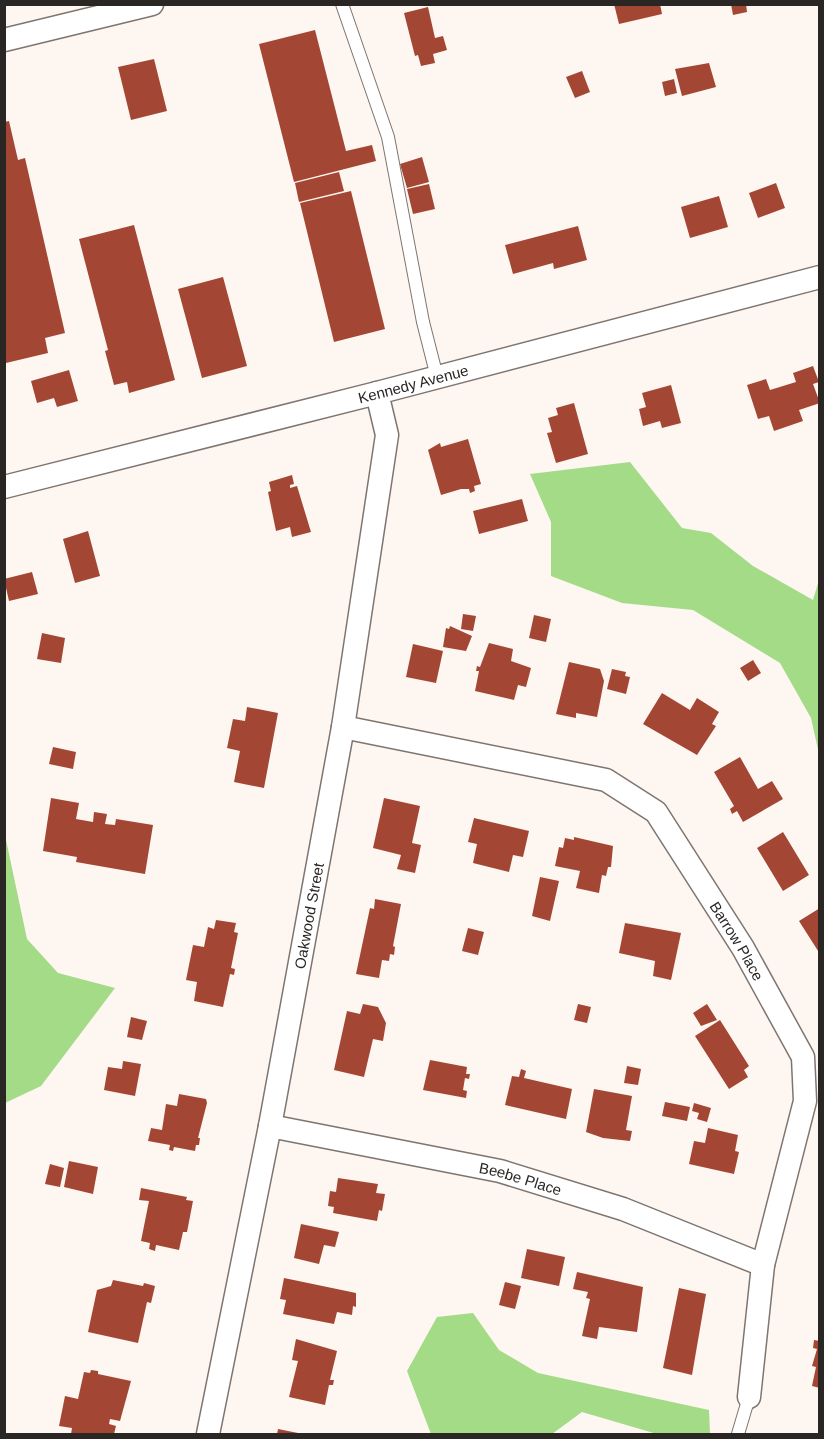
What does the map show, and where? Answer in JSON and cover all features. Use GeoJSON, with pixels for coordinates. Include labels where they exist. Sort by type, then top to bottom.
{"type":"FeatureCollection","features":[{"type":"Feature","properties":{"kind":"street"},"geometry":{"type":"LineString","coordinates":[[4,40],[152,4]]}},
{"type":"Feature","properties":{"kind":"street","name":"Kennedy Avenue"},"geometry":{"type":"LineString","coordinates":[[4,487],[377,393],[819,277]]}},
{"type":"Feature","properties":{"kind":"street","name":"Oakwood Street"},"geometry":{"type":"LineString","coordinates":[[207,1434],[270,1126],[343,727],[387,435],[377,393]]}},
{"type":"Feature","properties":{"kind":"street","name":"Barrow Place"},"geometry":{"type":"LineString","coordinates":[[343,727],[606,780],[656,812],[743,948],[802,1058],[805,1101],[763,1265],[749,1397]]}},
{"type":"Feature","properties":{"kind":"street","name":"Beebe Place"},"geometry":{"type":"LineString","coordinates":[[270,1126],[500,1171],[623,1209],[763,1265]]}},
{"type":"Feature","properties":{"kind":"lane"},"geometry":{"type":"LineString","coordinates":[[342,4],[388,137],[423,322],[437,377]]}},
{"type":"Feature","properties":{"kind":"lane"},"geometry":{"type":"LineString","coordinates":[[738,1434],[749,1397]]}},
{"type":"Feature","properties":{"kind":"green space"},"geometry":{"type":"Polygon","coordinates":[[[630,462],[682,528],[711,533],[753,566],[813,600],[819,580],[819,754],[811,718],[780,663],[693,610],[622,603],[551,576],[551,522],[530,474],[630,462]]]}},
{"type":"Feature","properties":{"kind":"green space"},"geometry":{"type":"Polygon","coordinates":[[[5,835],[27,939],[58,973],[115,988],[41,1086],[5,1103],[5,835]]]}},
{"type":"Feature","properties":{"kind":"green space"},"geometry":{"type":"Polygon","coordinates":[[[473,1313],[499,1350],[538,1373],[709,1410],[710,1434],[657,1434],[582,1412],[552,1434],[431,1434],[407,1371],[437,1317],[473,1313]]]}},
{"type":"Feature","properties":{"kind":"building"},"geometry":{"type":"Polygon","coordinates":[[[614,4],[660,4],[662,14],[619,24],[614,4]]]}},
{"type":"Feature","properties":{"kind":"building"},"geometry":{"type":"Polygon","coordinates":[[[731,4],[746,4],[747,12],[733,15],[731,4]]]}},
{"type":"Feature","properties":{"kind":"building"},"geometry":{"type":"Polygon","coordinates":[[[428,7],[435,38],[443,36],[447,50],[433,54],[435,63],[421,66],[418,55],[415,56],[404,13],[428,7]]]}},
{"type":"Feature","properties":{"kind":"building"},"geometry":{"type":"Polygon","coordinates":[[[315,30],[346,151],[372,145],[376,161],[294,182],[259,44],[315,30]]]}},
{"type":"Feature","properties":{"kind":"building"},"geometry":{"type":"Polygon","coordinates":[[[154,59],[167,111],[131,120],[118,67],[154,59]]]}},
{"type":"Feature","properties":{"kind":"building"},"geometry":{"type":"Polygon","coordinates":[[[709,63],[716,87],[682,96],[675,69],[709,63]]]}},
{"type":"Feature","properties":{"kind":"building"},"geometry":{"type":"Polygon","coordinates":[[[582,71],[590,92],[575,98],[566,77],[582,71]]]}},
{"type":"Feature","properties":{"kind":"building"},"geometry":{"type":"Polygon","coordinates":[[[674,79],[677,93],[665,96],[662,82],[674,79]]]}},
{"type":"Feature","properties":{"kind":"building"},"geometry":{"type":"Polygon","coordinates":[[[9,121],[18,160],[25,158],[65,333],[45,338],[48,353],[6,363],[4,122],[9,121]]]}},
{"type":"Feature","properties":{"kind":"building"},"geometry":{"type":"Polygon","coordinates":[[[422,157],[429,182],[407,188],[400,164],[422,157]]]}},
{"type":"Feature","properties":{"kind":"building"},"geometry":{"type":"Polygon","coordinates":[[[339,172],[344,191],[299,202],[295,183],[339,172]]]}},
{"type":"Feature","properties":{"kind":"building"},"geometry":{"type":"Polygon","coordinates":[[[776,183],[785,208],[758,218],[749,193],[776,183]]]}},
{"type":"Feature","properties":{"kind":"building"},"geometry":{"type":"Polygon","coordinates":[[[429,184],[435,209],[413,214],[407,189],[429,184]]]}},
{"type":"Feature","properties":{"kind":"building"},"geometry":{"type":"Polygon","coordinates":[[[351,191],[385,329],[334,342],[300,203],[351,191]]]}},
{"type":"Feature","properties":{"kind":"building"},"geometry":{"type":"Polygon","coordinates":[[[719,196],[728,227],[690,238],[681,207],[719,196]]]}},
{"type":"Feature","properties":{"kind":"building"},"geometry":{"type":"Polygon","coordinates":[[[134,225],[175,380],[129,393],[127,382],[114,385],[105,351],[108,350],[79,239],[134,225]]]}},
{"type":"Feature","properties":{"kind":"building"},"geometry":{"type":"Polygon","coordinates":[[[578,226],[587,260],[554,269],[553,263],[513,274],[505,245],[578,226]]]}},
{"type":"Feature","properties":{"kind":"building"},"geometry":{"type":"Polygon","coordinates":[[[223,277],[247,366],[202,378],[178,289],[223,277]]]}},
{"type":"Feature","properties":{"kind":"building"},"geometry":{"type":"Polygon","coordinates":[[[813,366],[819,382],[813,384],[820,403],[799,410],[803,421],[774,431],[769,416],[758,419],[747,385],[766,379],[770,390],[796,382],[793,373],[813,366]]]}},
{"type":"Feature","properties":{"kind":"building"},"geometry":{"type":"Polygon","coordinates":[[[69,370],[78,401],[57,407],[54,398],[37,403],[31,381],[69,370]]]}},
{"type":"Feature","properties":{"kind":"building"},"geometry":{"type":"Polygon","coordinates":[[[671,385],[681,423],[662,428],[660,421],[643,426],[639,409],[646,407],[642,393],[671,385]]]}},
{"type":"Feature","properties":{"kind":"building"},"geometry":{"type":"Polygon","coordinates":[[[574,403],[588,454],[556,463],[547,433],[552,432],[548,418],[558,415],[556,408],[574,403]]]}},
{"type":"Feature","properties":{"kind":"building"},"geometry":{"type":"Polygon","coordinates":[[[468,439],[481,484],[474,486],[475,491],[470,493],[469,489],[461,489],[441,495],[428,450],[440,443],[441,447],[468,439]]]}},
{"type":"Feature","properties":{"kind":"building"},"geometry":{"type":"Polygon","coordinates":[[[292,475],[294,484],[290,485],[290,488],[297,486],[311,532],[292,537],[290,527],[276,531],[268,492],[271,491],[269,482],[292,475]]]}},
{"type":"Feature","properties":{"kind":"building"},"geometry":{"type":"Polygon","coordinates":[[[522,499],[528,521],[479,534],[473,511],[522,499]]]}},
{"type":"Feature","properties":{"kind":"building"},"geometry":{"type":"Polygon","coordinates":[[[88,531],[100,576],[75,583],[63,539],[88,531]]]}},
{"type":"Feature","properties":{"kind":"building"},"geometry":{"type":"Polygon","coordinates":[[[32,572],[38,594],[9,601],[4,579],[32,572]]]}},
{"type":"Feature","properties":{"kind":"building"},"geometry":{"type":"Polygon","coordinates":[[[463,614],[476,616],[473,631],[461,629],[463,614]]]}},
{"type":"Feature","properties":{"kind":"building"},"geometry":{"type":"Polygon","coordinates":[[[534,615],[551,619],[546,642],[529,638],[534,615]]]}},
{"type":"Feature","properties":{"kind":"building"},"geometry":{"type":"Polygon","coordinates":[[[450,626],[472,636],[466,651],[443,647],[446,628],[449,629],[450,626]]]}},
{"type":"Feature","properties":{"kind":"building"},"geometry":{"type":"Polygon","coordinates":[[[42,633],[65,638],[61,663],[37,659],[42,633]]]}},
{"type":"Feature","properties":{"kind":"building"},"geometry":{"type":"Polygon","coordinates":[[[489,643],[513,649],[511,661],[531,668],[526,687],[518,685],[514,700],[475,691],[479,671],[476,671],[477,666],[480,667],[489,643]]]}},
{"type":"Feature","properties":{"kind":"building"},"geometry":{"type":"Polygon","coordinates":[[[413,644],[443,651],[436,683],[406,677],[413,644]]]}},
{"type":"Feature","properties":{"kind":"building"},"geometry":{"type":"Polygon","coordinates":[[[753,660],[761,673],[748,681],[740,668],[753,660]]]}},
{"type":"Feature","properties":{"kind":"building"},"geometry":{"type":"Polygon","coordinates":[[[569,662],[600,669],[604,681],[597,717],[576,713],[576,718],[556,714],[569,662]]]}},
{"type":"Feature","properties":{"kind":"building"},"geometry":{"type":"Polygon","coordinates":[[[612,669],[626,672],[625,676],[630,677],[626,694],[607,689],[612,669]]]}},
{"type":"Feature","properties":{"kind":"building"},"geometry":{"type":"Polygon","coordinates":[[[662,693],[690,710],[697,698],[719,712],[712,724],[716,726],[697,755],[643,724],[662,693]]]}},
{"type":"Feature","properties":{"kind":"building"},"geometry":{"type":"Polygon","coordinates":[[[247,707],[278,713],[264,788],[234,782],[240,751],[227,748],[233,719],[245,721],[247,707]]]}},
{"type":"Feature","properties":{"kind":"building"},"geometry":{"type":"Polygon","coordinates":[[[53,747],[76,752],[73,769],[49,764],[53,747]]]}},
{"type":"Feature","properties":{"kind":"building"},"geometry":{"type":"Polygon","coordinates":[[[740,757],[758,789],[772,781],[783,799],[743,822],[737,811],[732,814],[730,809],[734,806],[714,772],[740,757]]]}},
{"type":"Feature","properties":{"kind":"building"},"geometry":{"type":"Polygon","coordinates":[[[51,798],[79,803],[76,819],[93,822],[94,812],[107,814],[105,824],[115,825],[116,819],[153,825],[145,874],[76,862],[77,857],[43,851],[51,798]]]}},
{"type":"Feature","properties":{"kind":"building"},"geometry":{"type":"Polygon","coordinates":[[[384,798],[420,806],[412,843],[421,845],[415,873],[397,869],[401,855],[373,848],[384,798]]]}},
{"type":"Feature","properties":{"kind":"building"},"geometry":{"type":"Polygon","coordinates":[[[474,818],[529,831],[523,857],[513,855],[509,872],[473,863],[477,844],[468,842],[474,818]]]}},
{"type":"Feature","properties":{"kind":"building"},"geometry":{"type":"Polygon","coordinates":[[[783,832],[809,875],[783,891],[757,848],[783,832]]]}},
{"type":"Feature","properties":{"kind":"building"},"geometry":{"type":"Polygon","coordinates":[[[574,837],[613,846],[611,867],[608,867],[606,876],[602,875],[599,893],[576,888],[580,871],[555,866],[559,847],[563,848],[565,838],[574,840],[574,837]]]}},
{"type":"Feature","properties":{"kind":"building"},"geometry":{"type":"Polygon","coordinates":[[[540,877],[559,881],[550,921],[532,916],[540,877]]]}},
{"type":"Feature","properties":{"kind":"building"},"geometry":{"type":"Polygon","coordinates":[[[375,899],[401,904],[393,946],[395,947],[394,955],[390,954],[389,961],[382,960],[379,978],[356,974],[370,908],[374,909],[375,899]]]}},
{"type":"Feature","properties":{"kind":"building"},"geometry":{"type":"Polygon","coordinates":[[[820,908],[820,954],[799,921],[820,908]]]}},
{"type":"Feature","properties":{"kind":"building"},"geometry":{"type":"Polygon","coordinates":[[[216,920],[236,923],[234,932],[238,933],[231,968],[235,969],[234,975],[230,974],[223,1007],[194,1001],[197,982],[186,980],[193,945],[204,947],[208,927],[214,929],[216,920]]]}},
{"type":"Feature","properties":{"kind":"building"},"geometry":{"type":"Polygon","coordinates":[[[625,923],[681,933],[671,980],[653,976],[655,961],[619,953],[625,923]]]}},
{"type":"Feature","properties":{"kind":"building"},"geometry":{"type":"Polygon","coordinates":[[[468,928],[484,932],[478,955],[462,951],[468,928]]]}},
{"type":"Feature","properties":{"kind":"building"},"geometry":{"type":"Polygon","coordinates":[[[363,1004],[378,1007],[386,1023],[383,1041],[373,1039],[364,1077],[334,1070],[347,1011],[360,1014],[363,1004]]]}},
{"type":"Feature","properties":{"kind":"building"},"geometry":{"type":"Polygon","coordinates":[[[578,1004],[591,1007],[587,1023],[574,1020],[578,1004]]]}},
{"type":"Feature","properties":{"kind":"building"},"geometry":{"type":"Polygon","coordinates":[[[707,1004],[717,1020],[701,1026],[693,1013],[707,1004]]]}},
{"type":"Feature","properties":{"kind":"building"},"geometry":{"type":"Polygon","coordinates":[[[131,1017],[147,1021],[142,1040],[127,1037],[131,1017]]]}},
{"type":"Feature","properties":{"kind":"building"},"geometry":{"type":"Polygon","coordinates":[[[720,1020],[749,1066],[744,1070],[748,1077],[729,1089],[695,1036],[720,1020]]]}},
{"type":"Feature","properties":{"kind":"building"},"geometry":{"type":"Polygon","coordinates":[[[430,1060],[467,1067],[466,1074],[470,1074],[469,1079],[465,1078],[463,1090],[467,1091],[466,1098],[423,1090],[430,1060]]]}},
{"type":"Feature","properties":{"kind":"building"},"geometry":{"type":"Polygon","coordinates":[[[123,1061],[141,1064],[135,1096],[104,1090],[108,1067],[122,1069],[123,1061]]]}},
{"type":"Feature","properties":{"kind":"building"},"geometry":{"type":"Polygon","coordinates":[[[627,1066],[641,1069],[638,1085],[624,1083],[627,1066]]]}},
{"type":"Feature","properties":{"kind":"building"},"geometry":{"type":"Polygon","coordinates":[[[521,1069],[526,1071],[524,1078],[572,1089],[566,1119],[505,1105],[512,1076],[519,1077],[521,1069]]]}},
{"type":"Feature","properties":{"kind":"building"},"geometry":{"type":"Polygon","coordinates":[[[594,1089],[632,1096],[626,1130],[632,1131],[630,1141],[603,1138],[586,1132],[594,1089]]]}},
{"type":"Feature","properties":{"kind":"building"},"geometry":{"type":"Polygon","coordinates":[[[179,1094],[206,1099],[198,1138],[200,1138],[199,1145],[196,1145],[195,1151],[174,1147],[173,1151],[169,1150],[170,1145],[148,1141],[151,1128],[162,1130],[166,1104],[177,1106],[179,1094]]]}},
{"type":"Feature","properties":{"kind":"building"},"geometry":{"type":"Polygon","coordinates":[[[665,1102],[690,1107],[687,1121],[662,1116],[665,1102]]]}},
{"type":"Feature","properties":{"kind":"building"},"geometry":{"type":"Polygon","coordinates":[[[694,1103],[711,1108],[707,1122],[697,1119],[699,1113],[692,1111],[694,1103]]]}},
{"type":"Feature","properties":{"kind":"building"},"geometry":{"type":"Polygon","coordinates":[[[708,1128],[738,1135],[735,1151],[739,1152],[734,1174],[689,1164],[694,1141],[705,1143],[708,1128]]]}},
{"type":"Feature","properties":{"kind":"building"},"geometry":{"type":"Polygon","coordinates":[[[69,1161],[98,1167],[93,1194],[64,1187],[69,1161]]]}},
{"type":"Feature","properties":{"kind":"building"},"geometry":{"type":"Polygon","coordinates":[[[50,1164],[64,1168],[60,1187],[45,1184],[50,1164]]]}},
{"type":"Feature","properties":{"kind":"building"},"geometry":{"type":"Polygon","coordinates":[[[338,1178],[378,1184],[376,1193],[385,1194],[382,1211],[379,1210],[377,1221],[333,1213],[334,1207],[328,1206],[330,1191],[336,1192],[338,1178]]]}},
{"type":"Feature","properties":{"kind":"building"},"geometry":{"type":"Polygon","coordinates":[[[141,1188],[187,1197],[186,1200],[193,1201],[187,1232],[183,1232],[179,1250],[156,1245],[155,1251],[149,1249],[150,1243],[141,1241],[149,1201],[139,1200],[141,1188]]]}},
{"type":"Feature","properties":{"kind":"building"},"geometry":{"type":"Polygon","coordinates":[[[301,1224],[339,1232],[335,1247],[324,1245],[319,1264],[294,1258],[301,1224]]]}},
{"type":"Feature","properties":{"kind":"building"},"geometry":{"type":"Polygon","coordinates":[[[527,1249],[565,1257],[559,1286],[521,1278],[527,1249]]]}},
{"type":"Feature","properties":{"kind":"building"},"geometry":{"type":"Polygon","coordinates":[[[577,1272],[643,1287],[637,1332],[599,1327],[597,1339],[582,1336],[590,1299],[586,1298],[588,1292],[573,1289],[577,1272]]]}},
{"type":"Feature","properties":{"kind":"building"},"geometry":{"type":"Polygon","coordinates":[[[284,1278],[356,1293],[356,1307],[353,1306],[352,1315],[337,1312],[334,1324],[283,1314],[286,1300],[280,1299],[284,1278]]]}},
{"type":"Feature","properties":{"kind":"building"},"geometry":{"type":"Polygon","coordinates":[[[113,1280],[155,1286],[151,1303],[147,1302],[138,1343],[88,1332],[97,1290],[111,1286],[113,1280]]]}},
{"type":"Feature","properties":{"kind":"building"},"geometry":{"type":"Polygon","coordinates":[[[505,1282],[521,1286],[515,1309],[499,1305],[505,1282]]]}},
{"type":"Feature","properties":{"kind":"building"},"geometry":{"type":"Polygon","coordinates":[[[679,1288],[706,1294],[692,1375],[663,1368],[679,1288]]]}},
{"type":"Feature","properties":{"kind":"building"},"geometry":{"type":"Polygon","coordinates":[[[296,1339],[337,1351],[330,1380],[334,1380],[333,1385],[329,1385],[325,1405],[289,1397],[298,1361],[292,1360],[296,1339]]]}},
{"type":"Feature","properties":{"kind":"building"},"geometry":{"type":"Polygon","coordinates":[[[814,1340],[820,1341],[820,1388],[812,1386],[816,1367],[812,1366],[817,1349],[813,1348],[814,1340]]]}},
{"type":"Feature","properties":{"kind":"building"},"geometry":{"type":"Polygon","coordinates":[[[91,1370],[98,1371],[98,1374],[131,1381],[120,1421],[110,1419],[109,1424],[116,1426],[114,1434],[71,1434],[72,1428],[59,1426],[65,1396],[78,1399],[84,1372],[90,1373],[91,1370]]]}},
{"type":"Feature","properties":{"kind":"building"},"geometry":{"type":"Polygon","coordinates":[[[278,1429],[298,1433],[298,1434],[277,1434],[278,1429]]]}}]}
